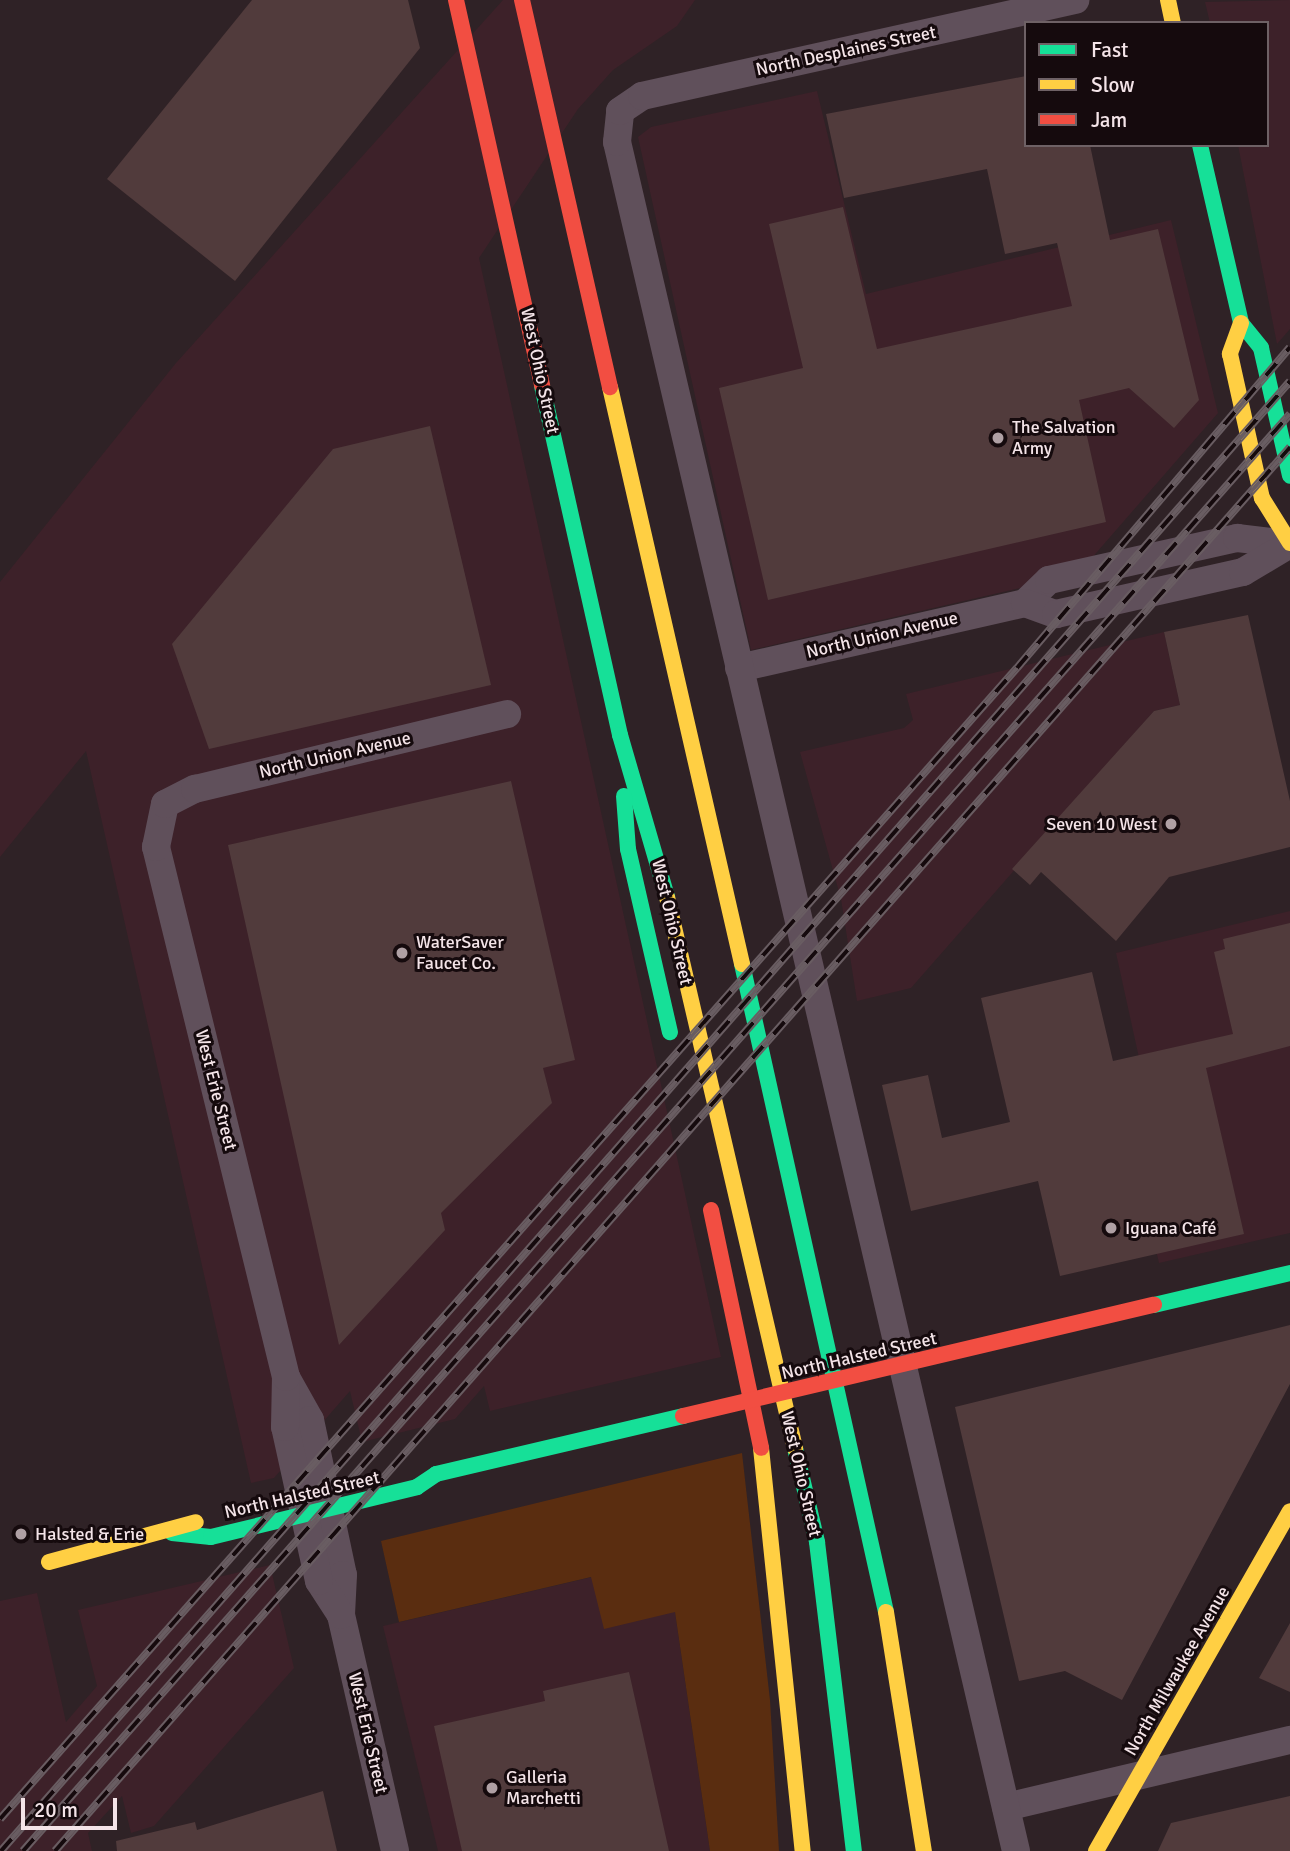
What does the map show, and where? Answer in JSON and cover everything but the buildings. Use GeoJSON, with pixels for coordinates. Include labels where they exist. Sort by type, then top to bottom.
{"type":"FeatureCollection","features":[{"type":"Feature","properties":{"kind":"main road","name":"West Ohio Street"},"geometry":{"type":"LineString","coordinates":[[456,0],[529,317],[620,735],[653,841],[817,1542],[854,1851]]}},
{"type":"Feature","properties":{"kind":"main road"},"geometry":{"type":"LineString","coordinates":[[522,0],[876,1546],[924,1851]]}},
{"type":"Feature","properties":{"kind":"main road"},"geometry":{"type":"LineString","coordinates":[[1168,0],[1173,21]]}},
{"type":"Feature","properties":{"kind":"main road"},"geometry":{"type":"LineString","coordinates":[[1200,147],[1241,323],[1261,348],[1290,476]]}},
{"type":"Feature","properties":{"kind":"main road"},"geometry":{"type":"LineString","coordinates":[[1241,323],[1230,354],[1262,498],[1290,544]]}},
{"type":"Feature","properties":{"kind":"main road"},"geometry":{"type":"LineString","coordinates":[[620,735],[628,849],[674,1050]]}},
{"type":"Feature","properties":{"kind":"main road"},"geometry":{"type":"LineString","coordinates":[[708,1197],[764,1461],[803,1851]]}},
{"type":"Feature","properties":{"kind":"main road","name":"North Halsted Street"},"geometry":{"type":"LineString","coordinates":[[172,1533],[211,1536],[307,1502],[415,1469],[436,1474],[1290,1273]]}},
{"type":"Feature","properties":{"kind":"main road","name":"North Milwaukee Avenue"},"geometry":{"type":"LineString","coordinates":[[1096,1851],[1290,1511]]}},
{"type":"Feature","properties":{"kind":"main road","name":"North Halsted Street"},"geometry":{"type":"LineString","coordinates":[[49,1563],[172,1533],[218,1515]]}},
{"type":"Feature","properties":{"kind":"street","name":"North Desplaines Street"},"geometry":{"type":"LineString","coordinates":[[739,667],[617,142],[620,111],[642,96],[1076,0]]}},
{"type":"Feature","properties":{"kind":"street","name":"North Union Avenue"},"geometry":{"type":"LineString","coordinates":[[739,667],[1025,603],[1049,580],[1237,538],[1290,544]]}},
{"type":"Feature","properties":{"kind":"street"},"geometry":{"type":"LineString","coordinates":[[739,667],[888,1368],[1016,1851]]}},
{"type":"Feature","properties":{"kind":"street","name":"North Union Avenue"},"geometry":{"type":"LineString","coordinates":[[165,804],[202,787],[507,714]]}},
{"type":"Feature","properties":{"kind":"street","name":"West Erie Street"},"geometry":{"type":"LineString","coordinates":[[165,804],[156,847],[286,1377],[310,1420],[307,1502],[343,1575],[341,1615],[395,1851]]}},
{"type":"Feature","properties":{"kind":"street"},"geometry":{"type":"LineString","coordinates":[[1006,1807],[1290,1740]]}},
{"type":"Feature","properties":{"kind":"shaded area"},"geometry":{"type":"Polygon","coordinates":[[[503,0],[695,0],[677,26],[613,70],[578,109],[479,258],[721,1357],[490,1411],[484,1386],[455,1419],[362,1442],[350,1391],[274,1478],[251,1483],[86,751],[0,857],[0,582],[176,363],[503,0]]]}},
{"type":"Feature","properties":{"kind":"shaded area"},"geometry":{"type":"Polygon","coordinates":[[[1290,0],[1290,329],[1277,344],[1238,147],[1269,147],[1269,21],[1210,21],[1205,2],[1290,0]]]}},
{"type":"Feature","properties":{"kind":"shaded area"},"geometry":{"type":"Polygon","coordinates":[[[817,91],[866,294],[1171,220],[1218,413],[1077,575],[751,650],[638,137],[651,127],[817,91]]]}},
{"type":"Feature","properties":{"kind":"shaded area"},"geometry":{"type":"Polygon","coordinates":[[[1164,632],[1180,705],[1154,711],[911,988],[857,1001],[841,899],[800,752],[904,728],[913,720],[906,694],[1164,632]]]}},
{"type":"Feature","properties":{"kind":"shaded area"},"geometry":{"type":"Polygon","coordinates":[[[1290,911],[1290,1233],[1159,1263],[1124,1115],[1150,1108],[1116,953],[1290,911]]]}},
{"type":"Feature","properties":{"kind":"shaded area"},"geometry":{"type":"Polygon","coordinates":[[[742,1453],[770,1700],[779,1851],[710,1851],[675,1612],[604,1629],[591,1577],[399,1622],[381,1541],[742,1453]]]}},
{"type":"Feature","properties":{"kind":"shaded area"},"geometry":{"type":"Polygon","coordinates":[[[270,1565],[294,1668],[154,1826],[131,1833],[122,1796],[88,1833],[92,1851],[0,1851],[0,1601],[37,1593],[66,1722],[97,1686],[78,1610],[270,1565]]]}},
{"type":"Feature","properties":{"kind":"shaded area"},"geometry":{"type":"Polygon","coordinates":[[[592,1577],[675,1612],[710,1851],[438,1851],[383,1626],[592,1577]]]}},
{"type":"Feature","properties":{"kind":"railway"},"geometry":{"type":"LineString","coordinates":[[0,1819],[1017,668],[1290,347]]}},
{"type":"Feature","properties":{"kind":"railway"},"geometry":{"type":"LineString","coordinates":[[1,1851],[1290,381]]}},
{"type":"Feature","properties":{"kind":"railway"},"geometry":{"type":"LineString","coordinates":[[23,1851],[1290,414]]}},
{"type":"Feature","properties":{"kind":"railway"},"geometry":{"type":"LineString","coordinates":[[55,1851],[1290,447]]}},
{"type":"Feature","properties":{"kind":"traffic: fast"},"geometry":{"type":"LineString","coordinates":[[1200,147],[1241,323],[1261,348],[1290,476]]}},
{"type":"Feature","properties":{"kind":"traffic: fast"},"geometry":{"type":"LineString","coordinates":[[542,386],[620,735],[667,897]]}},
{"type":"Feature","properties":{"kind":"traffic: fast"},"geometry":{"type":"LineString","coordinates":[[624,796],[628,849],[670,1032]]}},
{"type":"Feature","properties":{"kind":"traffic: fast"},"geometry":{"type":"LineString","coordinates":[[742,964],[886,1612]]}},
{"type":"Feature","properties":{"kind":"traffic: fast"},"geometry":{"type":"LineString","coordinates":[[1154,1305],[1290,1273]]}},
{"type":"Feature","properties":{"kind":"traffic: fast"},"geometry":{"type":"LineString","coordinates":[[172,1533],[211,1537],[417,1487],[436,1474],[683,1416]]}},
{"type":"Feature","properties":{"kind":"traffic: fast"},"geometry":{"type":"LineString","coordinates":[[795,1448],[817,1542],[854,1851]]}},
{"type":"Feature","properties":{"kind":"traffic: slow"},"geometry":{"type":"LineString","coordinates":[[1168,0],[1173,21]]}},
{"type":"Feature","properties":{"kind":"traffic: slow"},"geometry":{"type":"LineString","coordinates":[[1241,323],[1230,354],[1262,498],[1290,543]]}},
{"type":"Feature","properties":{"kind":"traffic: slow"},"geometry":{"type":"LineString","coordinates":[[610,387],[742,964]]}},
{"type":"Feature","properties":{"kind":"traffic: slow"},"geometry":{"type":"LineString","coordinates":[[667,897],[795,1448]]}},
{"type":"Feature","properties":{"kind":"traffic: slow"},"geometry":{"type":"LineString","coordinates":[[761,1448],[803,1851]]}},
{"type":"Feature","properties":{"kind":"traffic: slow"},"geometry":{"type":"LineString","coordinates":[[1096,1851],[1290,1511]]}},
{"type":"Feature","properties":{"kind":"traffic: slow"},"geometry":{"type":"LineString","coordinates":[[49,1562],[196,1522]]}},
{"type":"Feature","properties":{"kind":"traffic: slow"},"geometry":{"type":"LineString","coordinates":[[886,1612],[924,1851]]}},
{"type":"Feature","properties":{"kind":"traffic: jam"},"geometry":{"type":"LineString","coordinates":[[456,0],[542,386]]}},
{"type":"Feature","properties":{"kind":"traffic: jam"},"geometry":{"type":"LineString","coordinates":[[522,0],[610,387]]}},
{"type":"Feature","properties":{"kind":"traffic: jam"},"geometry":{"type":"LineString","coordinates":[[711,1210],[761,1448]]}},
{"type":"Feature","properties":{"kind":"traffic: jam"},"geometry":{"type":"LineString","coordinates":[[683,1416],[1154,1305]]}},
{"type":"Feature","properties":{"kind":"place","name":"The Salvation Army"},"geometry":{"type":"Point","coordinates":[998,438]}},
{"type":"Feature","properties":{"kind":"place","name":"Seven 10 West"},"geometry":{"type":"Point","coordinates":[1171,824]}},
{"type":"Feature","properties":{"kind":"place","name":"WaterSaver Faucet Co."},"geometry":{"type":"Point","coordinates":[402,953]}},
{"type":"Feature","properties":{"kind":"place","name":"Iguana Café"},"geometry":{"type":"Point","coordinates":[1111,1228]}},
{"type":"Feature","properties":{"kind":"place","name":"Halsted & Erie"},"geometry":{"type":"Point","coordinates":[21,1534]}},
{"type":"Feature","properties":{"kind":"place","name":"Galleria Marchetti"},"geometry":{"type":"Point","coordinates":[492,1788]}}]}
